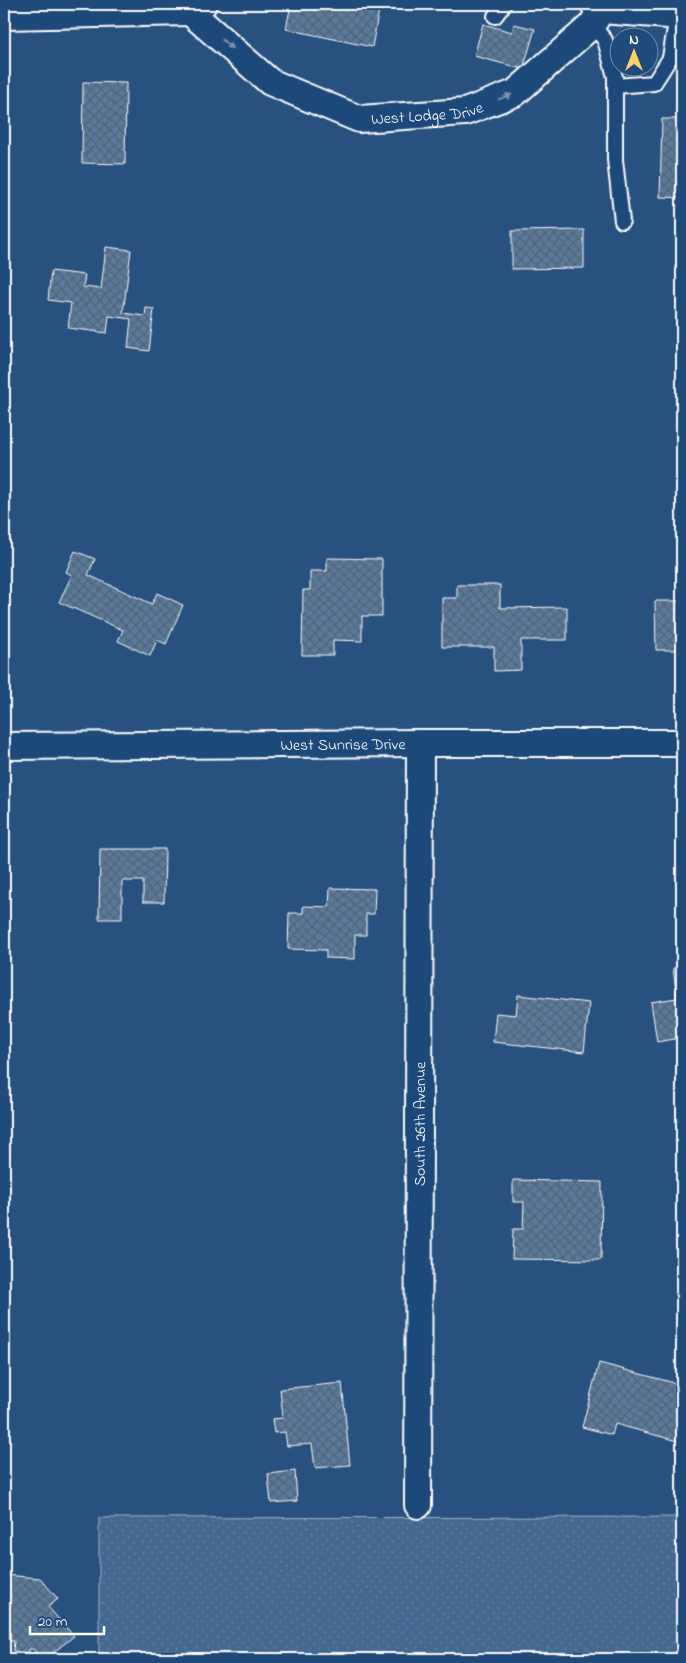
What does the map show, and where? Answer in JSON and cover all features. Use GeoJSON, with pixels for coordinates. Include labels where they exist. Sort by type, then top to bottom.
{"type":"FeatureCollection","features":[{"type":"Feature","properties":{"kind":"street","name":"West Lodge Drive"},"geometry":{"type":"LineString","coordinates":[[4,16],[197,8],[270,82],[359,119],[465,112],[516,93],[595,13]]}},
{"type":"Feature","properties":{"kind":"street"},"geometry":{"type":"LineString","coordinates":[[595,13],[680,16]]}},
{"type":"Feature","properties":{"kind":"street","name":"South 26th Avenue"},"geometry":{"type":"LineString","coordinates":[[418,1505],[420,743]]}},
{"type":"Feature","properties":{"kind":"street","name":"West Sunrise Drive"},"geometry":{"type":"LineString","coordinates":[[4,746],[682,743]]}},
{"type":"Feature","properties":{"kind":"lane"},"geometry":{"type":"LineString","coordinates":[[495,16],[504,4]]}},
{"type":"Feature","properties":{"kind":"lane"},"geometry":{"type":"LineString","coordinates":[[595,13],[605,40],[615,78],[615,160],[622,221]]}},
{"type":"Feature","properties":{"kind":"lane"},"geometry":{"type":"LineString","coordinates":[[615,86],[654,83],[670,58],[680,16]]}},
{"type":"Feature","properties":{"kind":"shaded area"},"geometry":{"type":"Polygon","coordinates":[[[682,1517],[682,1659],[99,1659],[99,1518],[682,1517]]]}},
{"type":"Feature","properties":{"kind":"building"},"geometry":{"type":"Polygon","coordinates":[[[291,4],[380,4],[372,47],[286,29],[291,4]]]}},
{"type":"Feature","properties":{"kind":"building"},"geometry":{"type":"Polygon","coordinates":[[[483,24],[512,32],[514,24],[535,29],[523,69],[474,56],[483,24]]]}},
{"type":"Feature","properties":{"kind":"building"},"geometry":{"type":"Polygon","coordinates":[[[83,82],[126,83],[125,164],[82,163],[83,82]]]}},
{"type":"Feature","properties":{"kind":"building"},"geometry":{"type":"Polygon","coordinates":[[[662,119],[682,119],[682,198],[660,197],[662,119]]]}},
{"type":"Feature","properties":{"kind":"building"},"geometry":{"type":"Polygon","coordinates":[[[584,230],[584,268],[512,269],[512,231],[584,230]]]}},
{"type":"Feature","properties":{"kind":"building"},"geometry":{"type":"Polygon","coordinates":[[[106,247],[131,250],[123,313],[145,316],[146,308],[154,309],[149,351],[128,348],[131,319],[109,316],[107,333],[68,328],[71,303],[48,300],[51,271],[85,275],[83,287],[101,289],[106,247]]]}},
{"type":"Feature","properties":{"kind":"building"},"geometry":{"type":"Polygon","coordinates":[[[75,551],[95,559],[88,575],[152,604],[157,593],[183,605],[166,644],[157,640],[150,656],[118,641],[123,630],[59,602],[72,575],[66,572],[75,551]]]}},
{"type":"Feature","properties":{"kind":"building"},"geometry":{"type":"Polygon","coordinates":[[[327,558],[382,559],[382,616],[362,616],[362,641],[333,640],[333,655],[302,655],[303,590],[310,590],[310,571],[327,571],[327,558]]]}},
{"type":"Feature","properties":{"kind":"building"},"geometry":{"type":"Polygon","coordinates":[[[457,585],[500,585],[500,608],[567,607],[567,640],[521,640],[521,670],[494,671],[494,647],[442,647],[442,598],[457,598],[457,585]]]}},
{"type":"Feature","properties":{"kind":"building"},"geometry":{"type":"Polygon","coordinates":[[[655,601],[682,601],[682,650],[656,650],[655,601]]]}},
{"type":"Feature","properties":{"kind":"building"},"geometry":{"type":"Polygon","coordinates":[[[100,849],[165,849],[164,902],[143,902],[143,881],[122,881],[122,919],[99,919],[100,849]]]}},
{"type":"Feature","properties":{"kind":"building"},"geometry":{"type":"Polygon","coordinates":[[[330,888],[375,889],[374,914],[366,914],[366,935],[355,935],[355,959],[326,958],[326,950],[288,949],[289,913],[303,913],[303,906],[329,907],[330,888]]]}},
{"type":"Feature","properties":{"kind":"building"},"geometry":{"type":"Polygon","coordinates":[[[682,967],[682,1019],[677,1020],[680,1038],[657,1042],[651,1002],[677,998],[673,968],[682,967]]]}},
{"type":"Feature","properties":{"kind":"building"},"geometry":{"type":"Polygon","coordinates":[[[518,995],[589,1003],[584,1052],[493,1042],[496,1013],[516,1015],[518,995]]]}},
{"type":"Feature","properties":{"kind":"building"},"geometry":{"type":"Polygon","coordinates":[[[513,1180],[602,1182],[601,1260],[512,1259],[513,1229],[523,1229],[524,1202],[513,1202],[513,1180]]]}},
{"type":"Feature","properties":{"kind":"building"},"geometry":{"type":"Polygon","coordinates":[[[599,1363],[682,1385],[682,1421],[677,1441],[615,1424],[612,1435],[582,1427],[599,1363]]]}},
{"type":"Feature","properties":{"kind":"building"},"geometry":{"type":"Polygon","coordinates":[[[342,1383],[350,1465],[315,1468],[312,1444],[287,1446],[285,1432],[274,1433],[272,1419],[283,1418],[280,1389],[342,1383]]]}},
{"type":"Feature","properties":{"kind":"building"},"geometry":{"type":"Polygon","coordinates":[[[295,1471],[297,1501],[271,1503],[268,1474],[295,1471]]]}},
{"type":"Feature","properties":{"kind":"building"},"geometry":{"type":"Polygon","coordinates":[[[4,1575],[40,1578],[58,1599],[48,1607],[74,1636],[45,1659],[41,1659],[33,1649],[29,1649],[29,1653],[13,1651],[14,1641],[7,1641],[4,1638],[4,1575]]]}}]}
